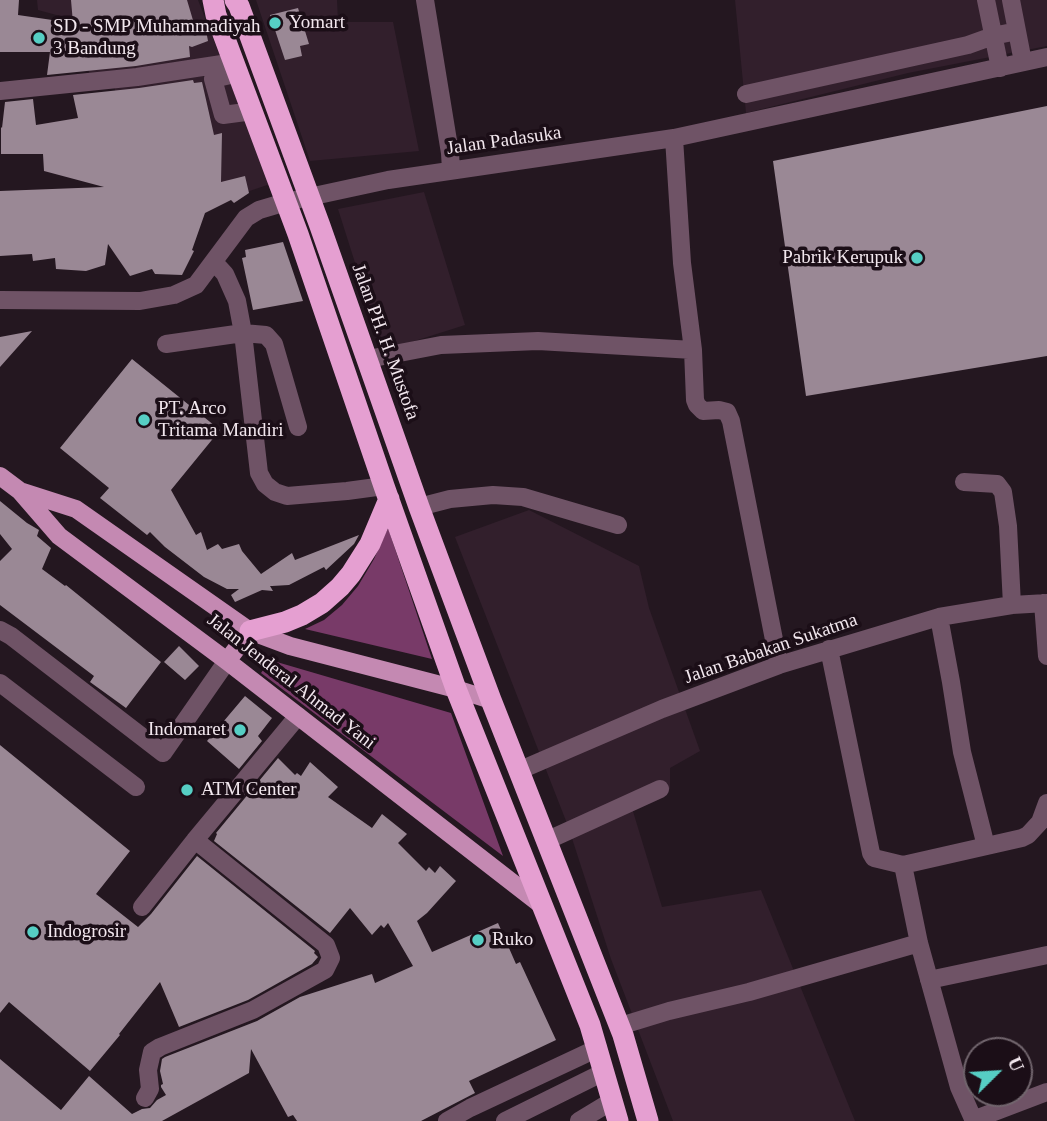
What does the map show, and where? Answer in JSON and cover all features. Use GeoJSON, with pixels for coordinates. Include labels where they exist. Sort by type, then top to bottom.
{"type":"FeatureCollection","features":[{"type":"Feature","properties":{"kind":"highway"},"geometry":{"type":"LineString","coordinates":[[213,0],[216,15],[328,318],[456,689]]}},
{"type":"Feature","properties":{"kind":"highway","name":"Jalan PH. H. Mustofa"},"geometry":{"type":"LineString","coordinates":[[234,0],[239,6],[491,700]]}},
{"type":"Feature","properties":{"kind":"highway"},"geometry":{"type":"LineString","coordinates":[[250,631],[302,615],[322,603],[340,587],[370,544],[386,492]]}},
{"type":"Feature","properties":{"kind":"highway","name":"Jalan Jenderal Ahmad Yani"},"geometry":{"type":"LineString","coordinates":[[456,689],[590,1025],[615,1111]]}},
{"type":"Feature","properties":{"kind":"highway"},"geometry":{"type":"LineString","coordinates":[[491,700],[620,1026],[648,1121]]}},
{"type":"Feature","properties":{"kind":"main road","name":"Jalan Jenderal Ahmad Yani"},"geometry":{"type":"LineString","coordinates":[[0,476],[20,491],[59,536],[227,661],[540,904]]}},
{"type":"Feature","properties":{"kind":"main road","name":"Jalan Jenderal Ahmad Yani"},"geometry":{"type":"LineString","coordinates":[[20,491],[76,509],[250,631],[290,646],[491,700]]}},
{"type":"Feature","properties":{"kind":"main road"},"geometry":{"type":"LineString","coordinates":[[227,661],[250,631]]}},
{"type":"Feature","properties":{"kind":"street"},"geometry":{"type":"LineString","coordinates":[[425,0],[451,170]]}},
{"type":"Feature","properties":{"kind":"street"},"geometry":{"type":"LineString","coordinates":[[986,0],[998,62]]}},
{"type":"Feature","properties":{"kind":"street"},"geometry":{"type":"LineString","coordinates":[[1010,0],[1020,48]]}},
{"type":"Feature","properties":{"kind":"street"},"geometry":{"type":"LineString","coordinates":[[746,94],[968,45],[993,36],[1020,48]]}},
{"type":"Feature","properties":{"kind":"street","name":"Jalan Padasuka"},"geometry":{"type":"LineString","coordinates":[[0,300],[140,301],[174,295],[196,285],[246,218],[259,210],[286,202],[388,180],[674,138],[998,62],[1020,48],[1047,57]]}},
{"type":"Feature","properties":{"kind":"street"},"geometry":{"type":"LineString","coordinates":[[0,91],[237,68]]}},
{"type":"Feature","properties":{"kind":"street"},"geometry":{"type":"LineString","coordinates":[[237,68],[212,79],[223,115],[253,111]]}},
{"type":"Feature","properties":{"kind":"street"},"geometry":{"type":"LineString","coordinates":[[674,138],[682,263],[697,405],[703,411],[727,412],[731,421],[779,665]]}},
{"type":"Feature","properties":{"kind":"street"},"geometry":{"type":"LineString","coordinates":[[214,262],[234,290],[243,333],[259,474],[265,484],[275,492],[287,496],[347,491],[386,492]]}},
{"type":"Feature","properties":{"kind":"street"},"geometry":{"type":"LineString","coordinates":[[166,344],[243,333],[266,335],[277,352],[298,427]]}},
{"type":"Feature","properties":{"kind":"street"},"geometry":{"type":"LineString","coordinates":[[368,359],[441,345],[538,341],[693,350]]}},
{"type":"Feature","properties":{"kind":"street"},"geometry":{"type":"LineString","coordinates":[[964,482],[997,484],[1003,492],[1008,526],[1012,605]]}},
{"type":"Feature","properties":{"kind":"street"},"geometry":{"type":"LineString","coordinates":[[419,507],[450,499],[493,495],[523,497],[618,525]]}},
{"type":"Feature","properties":{"kind":"street"},"geometry":{"type":"LineString","coordinates":[[1045,603],[1047,656]]}},
{"type":"Feature","properties":{"kind":"street","name":"Jalan Babakan Sukatma"},"geometry":{"type":"LineString","coordinates":[[518,771],[662,709],[829,649],[939,617],[1012,605],[1045,603]]}},
{"type":"Feature","properties":{"kind":"street"},"geometry":{"type":"LineString","coordinates":[[939,617],[962,752],[986,846]]}},
{"type":"Feature","properties":{"kind":"street"},"geometry":{"type":"LineString","coordinates":[[0,630],[163,753],[227,661]]}},
{"type":"Feature","properties":{"kind":"street"},"geometry":{"type":"LineString","coordinates":[[829,649],[874,858],[903,865],[1021,838],[1028,835],[1040,822],[1047,803]]}},
{"type":"Feature","properties":{"kind":"street"},"geometry":{"type":"LineString","coordinates":[[0,682],[136,787]]}},
{"type":"Feature","properties":{"kind":"street"},"geometry":{"type":"LineString","coordinates":[[142,907],[298,716]]}},
{"type":"Feature","properties":{"kind":"street"},"geometry":{"type":"LineString","coordinates":[[546,841],[660,789]]}},
{"type":"Feature","properties":{"kind":"street"},"geometry":{"type":"LineString","coordinates":[[145,1098],[150,1089],[148,1070],[152,1052],[253,1010],[325,970],[331,958],[326,945],[195,839]]}},
{"type":"Feature","properties":{"kind":"street"},"geometry":{"type":"LineString","coordinates":[[903,865],[929,980],[959,1087],[974,1121],[1047,1092]]}},
{"type":"Feature","properties":{"kind":"street"},"geometry":{"type":"LineString","coordinates":[[620,1026],[919,943]]}},
{"type":"Feature","properties":{"kind":"street"},"geometry":{"type":"LineString","coordinates":[[929,980],[1047,955]]}},
{"type":"Feature","properties":{"kind":"street"},"geometry":{"type":"LineString","coordinates":[[447,1121],[598,1048]]}},
{"type":"Feature","properties":{"kind":"street"},"geometry":{"type":"LineString","coordinates":[[505,1121],[604,1072]]}},
{"type":"Feature","properties":{"kind":"street"},"geometry":{"type":"LineString","coordinates":[[579,1121],[615,1111]]}},
{"type":"Feature","properties":{"kind":"shaded area"},"geometry":{"type":"Polygon","coordinates":[[[37,0],[198,0],[270,184],[206,206],[124,157],[114,83],[89,74],[86,23],[38,10],[37,0]]]}},
{"type":"Feature","properties":{"kind":"shaded area"},"geometry":{"type":"Polygon","coordinates":[[[256,0],[337,0],[338,22],[393,22],[419,151],[310,161],[256,0]]]}},
{"type":"Feature","properties":{"kind":"shaded area"},"geometry":{"type":"Polygon","coordinates":[[[735,0],[1047,0],[1047,46],[908,73],[746,113],[735,0]]]}},
{"type":"Feature","properties":{"kind":"shaded area"},"geometry":{"type":"Polygon","coordinates":[[[424,192],[465,325],[383,351],[338,209],[424,192]]]}},
{"type":"Feature","properties":{"kind":"shaded area"},"geometry":{"type":"Polygon","coordinates":[[[529,510],[639,566],[649,608],[700,751],[670,768],[670,789],[632,808],[662,907],[761,890],[855,1121],[673,1121],[611,959],[568,826],[455,537],[529,510]]]}},
{"type":"Feature","properties":{"kind":"shaded area"},"geometry":{"type":"Polygon","coordinates":[[[388,528],[432,659],[305,629],[324,620],[342,605],[358,586],[388,528]]]}},
{"type":"Feature","properties":{"kind":"shaded area"},"geometry":{"type":"Polygon","coordinates":[[[270,660],[451,713],[503,856],[261,673],[270,660]]]}},
{"type":"Feature","properties":{"kind":"building"},"geometry":{"type":"Polygon","coordinates":[[[0,0],[19,0],[18,15],[73,23],[71,0],[187,0],[195,27],[205,25],[208,41],[189,46],[190,57],[136,66],[47,75],[50,52],[0,52],[0,0]]]}},
{"type":"Feature","properties":{"kind":"building"},"geometry":{"type":"Polygon","coordinates":[[[298,8],[309,44],[300,46],[302,56],[285,60],[270,15],[298,8]]]}},
{"type":"Feature","properties":{"kind":"building"},"geometry":{"type":"Polygon","coordinates":[[[193,80],[194,83],[202,82],[214,135],[222,133],[221,182],[245,176],[249,193],[234,203],[231,200],[205,213],[192,250],[194,251],[182,275],[155,274],[152,269],[130,276],[108,244],[105,265],[86,271],[56,269],[55,258],[33,261],[32,254],[0,256],[0,191],[104,187],[44,171],[43,154],[1,154],[5,102],[33,99],[36,125],[78,118],[73,95],[193,80]]]}},
{"type":"Feature","properties":{"kind":"building","name":"Pabrik Kerupuk"},"geometry":{"type":"Polygon","coordinates":[[[1047,106],[1047,356],[806,396],[773,161],[1047,106]]]}},
{"type":"Feature","properties":{"kind":"building"},"geometry":{"type":"Polygon","coordinates":[[[283,242],[303,301],[253,310],[242,258],[246,257],[245,250],[283,242]]]}},
{"type":"Feature","properties":{"kind":"building"},"geometry":{"type":"Polygon","coordinates":[[[32,331],[0,367],[0,337],[32,331]]]}},
{"type":"Feature","properties":{"kind":"building"},"geometry":{"type":"Polygon","coordinates":[[[132,359],[220,430],[171,490],[196,535],[201,532],[207,550],[218,544],[222,549],[239,544],[261,574],[292,553],[295,560],[359,535],[354,544],[326,570],[324,567],[289,585],[270,586],[273,591],[262,590],[235,602],[231,595],[239,589],[227,589],[204,577],[150,532],[147,535],[100,498],[109,488],[60,448],[132,359]]]}},
{"type":"Feature","properties":{"kind":"building"},"geometry":{"type":"Polygon","coordinates":[[[0,501],[39,530],[37,536],[51,548],[42,569],[66,585],[161,662],[126,708],[90,682],[94,676],[0,605],[0,561],[12,549],[0,534],[0,501]]]}},
{"type":"Feature","properties":{"kind":"building"},"geometry":{"type":"Polygon","coordinates":[[[179,646],[199,666],[185,680],[164,662],[179,646]]]}},
{"type":"Feature","properties":{"kind":"building","name":"Indomaret"},"geometry":{"type":"Polygon","coordinates":[[[245,696],[272,718],[258,736],[262,741],[239,769],[207,741],[245,696]]]}},
{"type":"Feature","properties":{"kind":"building"},"geometry":{"type":"Polygon","coordinates":[[[0,745],[130,851],[96,894],[138,927],[197,856],[315,951],[318,957],[312,964],[248,1000],[179,1027],[160,982],[90,1071],[9,1002],[0,1013],[0,745]]]}},
{"type":"Feature","properties":{"kind":"building"},"geometry":{"type":"Polygon","coordinates":[[[278,758],[295,775],[297,773],[301,776],[310,762],[338,787],[328,797],[372,828],[382,814],[407,834],[398,843],[426,871],[429,867],[435,873],[440,866],[456,881],[417,921],[432,952],[498,923],[516,964],[520,962],[556,1040],[469,1081],[475,1093],[421,1121],[297,1121],[293,1115],[288,1117],[251,1049],[249,1073],[162,1121],[0,1121],[0,1059],[61,1110],[89,1076],[132,1114],[150,1108],[166,1095],[161,1087],[163,1084],[160,1071],[162,1059],[165,1057],[257,1021],[300,997],[372,974],[375,983],[413,966],[388,923],[384,928],[381,925],[372,935],[350,908],[330,933],[214,841],[216,833],[278,758]]]}},
{"type":"Feature","properties":{"kind":"place","name":"Yomart"},"geometry":{"type":"Point","coordinates":[275,23]}},
{"type":"Feature","properties":{"kind":"place","name":"SD - SMP Muhammadiyah 3 Bandung"},"geometry":{"type":"Point","coordinates":[39,38]}},
{"type":"Feature","properties":{"kind":"place","name":"Pabrik Kerupuk"},"geometry":{"type":"Point","coordinates":[917,258]}},
{"type":"Feature","properties":{"kind":"place","name":"PT. Arco Tritama Mandiri"},"geometry":{"type":"Point","coordinates":[144,420]}},
{"type":"Feature","properties":{"kind":"place","name":"Indomaret"},"geometry":{"type":"Point","coordinates":[240,730]}},
{"type":"Feature","properties":{"kind":"place","name":"ATM Center"},"geometry":{"type":"Point","coordinates":[187,790]}},
{"type":"Feature","properties":{"kind":"place","name":"Indogrosir"},"geometry":{"type":"Point","coordinates":[33,932]}},
{"type":"Feature","properties":{"kind":"place","name":"Ruko"},"geometry":{"type":"Point","coordinates":[478,940]}}]}
